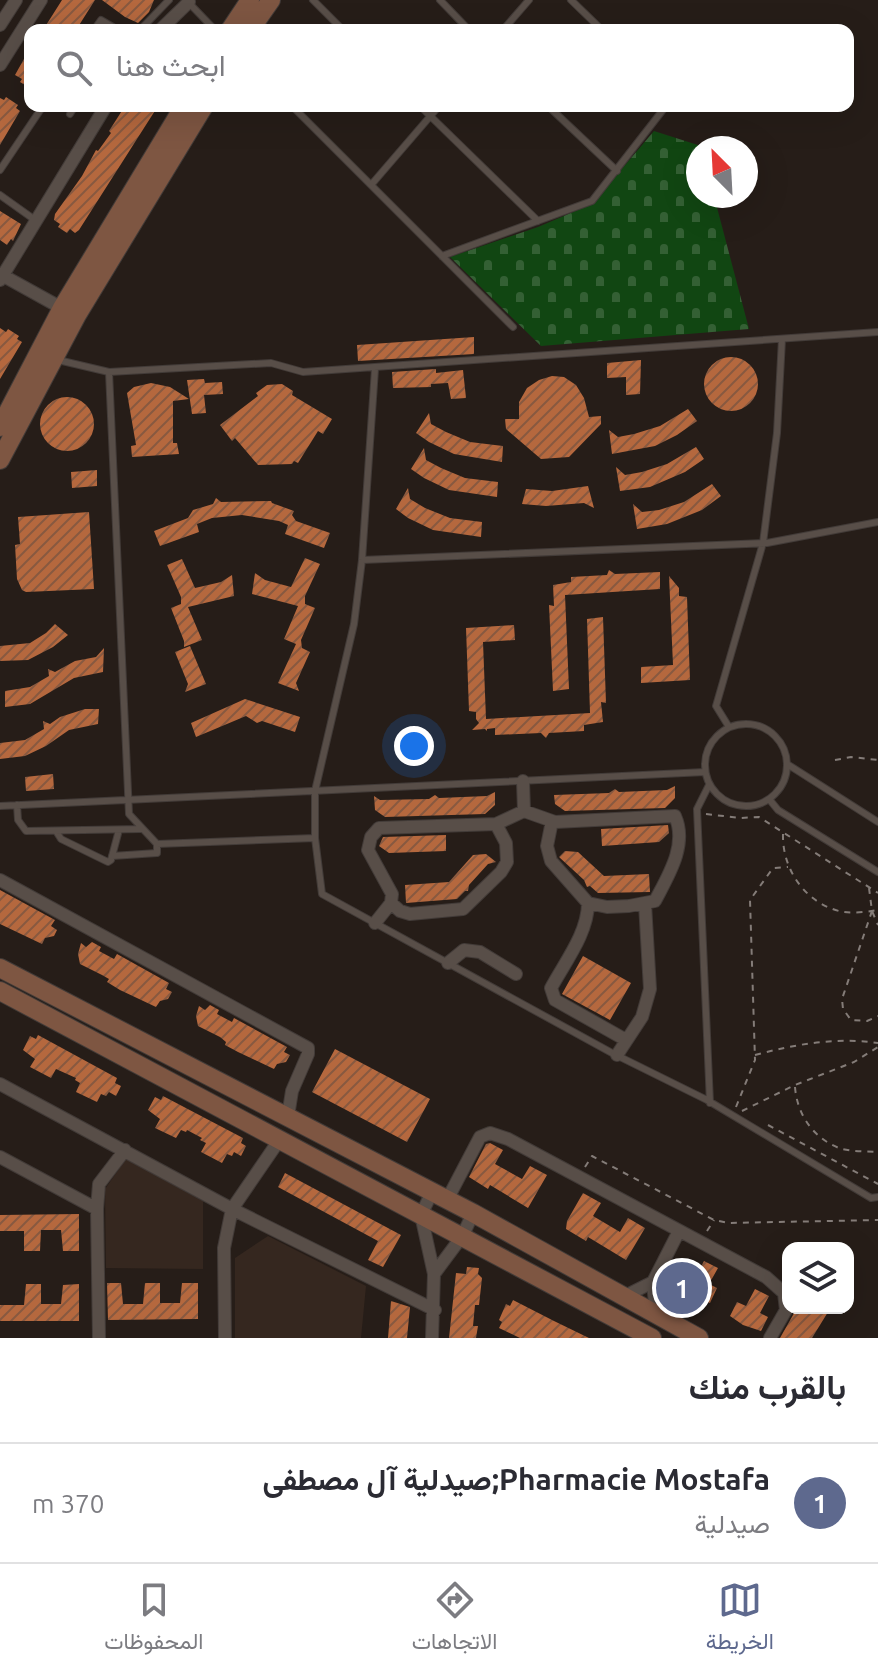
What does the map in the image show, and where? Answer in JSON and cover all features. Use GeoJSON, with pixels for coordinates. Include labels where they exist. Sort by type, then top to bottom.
{"type":"FeatureCollection","features":[{"type":"Feature","properties":{"kind":"main road"},"geometry":{"type":"LineString","coordinates":[[234,24],[250,0]]}},
{"type":"Feature","properties":{"kind":"main road"},"geometry":{"type":"LineString","coordinates":[[254,24],[271,0]]}},
{"type":"Feature","properties":{"kind":"main road"},"geometry":{"type":"LineString","coordinates":[[0,460],[53,359],[70,312],[181,112]]}},
{"type":"Feature","properties":{"kind":"main road"},"geometry":{"type":"LineString","coordinates":[[0,427],[70,312],[200,112]]}},
{"type":"Feature","properties":{"kind":"main road"},"geometry":{"type":"LineString","coordinates":[[0,968],[473,1213],[699,1338]]}},
{"type":"Feature","properties":{"kind":"main road"},"geometry":{"type":"LineString","coordinates":[[0,991],[652,1338]]}},
{"type":"Feature","properties":{"kind":"street"},"geometry":{"type":"LineString","coordinates":[[0,25],[16,0]]}},
{"type":"Feature","properties":{"kind":"street"},"geometry":{"type":"LineString","coordinates":[[26,24],[41,0]]}},
{"type":"Feature","properties":{"kind":"street"},"geometry":{"type":"LineString","coordinates":[[166,24],[188,1]]}},
{"type":"Feature","properties":{"kind":"street"},"geometry":{"type":"LineString","coordinates":[[0,65],[24,27]]}},
{"type":"Feature","properties":{"kind":"street"},"geometry":{"type":"LineString","coordinates":[[70,312],[1,276],[102,112]]}},
{"type":"Feature","properties":{"kind":"street"},"geometry":{"type":"LineString","coordinates":[[523,781],[524,811]]}},
{"type":"Feature","properties":{"kind":"street"},"geometry":{"type":"LineString","coordinates":[[375,923],[391,903],[392,894],[368,850],[371,837],[379,828],[496,824],[524,811],[552,821],[675,816],[678,833],[674,865],[655,901],[607,907],[588,903],[551,861],[547,846],[552,821]]}},
{"type":"Feature","properties":{"kind":"street"},"geometry":{"type":"LineString","coordinates":[[391,903],[400,911],[410,914],[463,909],[501,872],[507,862],[506,843],[496,824]]}},
{"type":"Feature","properties":{"kind":"street"},"geometry":{"type":"LineString","coordinates":[[0,880],[308,1048],[292,1091],[280,1112]]}},
{"type":"Feature","properties":{"kind":"street"},"geometry":{"type":"LineString","coordinates":[[588,903],[582,932],[551,988],[555,1000],[626,1040]]}},
{"type":"Feature","properties":{"kind":"street"},"geometry":{"type":"LineString","coordinates":[[617,1055],[642,1017],[650,989],[645,904]]}},
{"type":"Feature","properties":{"kind":"street"},"geometry":{"type":"LineString","coordinates":[[448,963],[464,950],[480,952],[516,974]]}},
{"type":"Feature","properties":{"kind":"street"},"geometry":{"type":"LineString","coordinates":[[0,1084],[232,1209],[435,1310]]}},
{"type":"Feature","properties":{"kind":"street"},"geometry":{"type":"LineString","coordinates":[[432,1338],[434,1274],[421,1215],[440,1196],[480,1137],[490,1133],[508,1139],[579,1176],[766,1277],[784,1293],[786,1310],[770,1338]]}},
{"type":"Feature","properties":{"kind":"street"},"geometry":{"type":"LineString","coordinates":[[225,1338],[224,1248],[232,1209],[280,1139]]}},
{"type":"Feature","properties":{"kind":"street"},"geometry":{"type":"LineString","coordinates":[[99,1338],[99,1184],[125,1150]]}},
{"type":"Feature","properties":{"kind":"street"},"geometry":{"type":"LineString","coordinates":[[0,1157],[97,1209]]}},
{"type":"Feature","properties":{"kind":"street"},"geometry":{"type":"LineString","coordinates":[[434,1274],[463,1235],[473,1213]]}},
{"type":"Feature","properties":{"kind":"street"},"geometry":{"type":"LineString","coordinates":[[656,1315],[653,1282],[679,1231]]}},
{"type":"Feature","properties":{"kind":"street"},"geometry":{"type":"LineString","coordinates":[[623,1297],[653,1282]]}},
{"type":"Feature","properties":{"kind":"lane"},"geometry":{"type":"LineString","coordinates":[[146,24],[169,0]]}},
{"type":"Feature","properties":{"kind":"lane"},"geometry":{"type":"LineString","coordinates":[[313,0],[337,24]]}},
{"type":"Feature","properties":{"kind":"lane"},"geometry":{"type":"LineString","coordinates":[[440,0],[463,24]]}},
{"type":"Feature","properties":{"kind":"lane"},"geometry":{"type":"LineString","coordinates":[[508,24],[529,0]]}},
{"type":"Feature","properties":{"kind":"lane"},"geometry":{"type":"LineString","coordinates":[[571,0],[596,24]]}},
{"type":"Feature","properties":{"kind":"lane"},"geometry":{"type":"LineString","coordinates":[[188,1],[209,24]]}},
{"type":"Feature","properties":{"kind":"lane"},"geometry":{"type":"LineString","coordinates":[[0,170],[39,112]]}},
{"type":"Feature","properties":{"kind":"lane"},"geometry":{"type":"LineString","coordinates":[[298,112],[513,327]]}},
{"type":"Feature","properties":{"kind":"lane"},"geometry":{"type":"LineString","coordinates":[[426,112],[538,221]]}},
{"type":"Feature","properties":{"kind":"lane"},"geometry":{"type":"LineString","coordinates":[[371,185],[434,112]]}},
{"type":"Feature","properties":{"kind":"lane"},"geometry":{"type":"LineString","coordinates":[[554,112],[617,171]]}},
{"type":"Feature","properties":{"kind":"lane"},"geometry":{"type":"LineString","coordinates":[[442,256],[592,201],[661,112]]}},
{"type":"Feature","properties":{"kind":"lane"},"geometry":{"type":"LineString","coordinates":[[0,195],[35,220]]}},
{"type":"Feature","properties":{"kind":"lane"},"geometry":{"type":"LineString","coordinates":[[53,359],[109,372],[271,363],[303,372],[878,332]]}},
{"type":"Feature","properties":{"kind":"lane"},"geometry":{"type":"LineString","coordinates":[[729,727],[716,706],[763,543],[777,433],[782,339]]}},
{"type":"Feature","properties":{"kind":"lane"},"geometry":{"type":"LineString","coordinates":[[375,369],[362,560],[354,624],[315,791],[315,838],[322,894],[710,1103],[871,1198],[878,1197]]}},
{"type":"Feature","properties":{"kind":"lane"},"geometry":{"type":"LineString","coordinates":[[109,372],[129,814],[157,844],[157,853],[112,856]]}},
{"type":"Feature","properties":{"kind":"lane"},"geometry":{"type":"LineString","coordinates":[[362,560],[763,543],[878,522]]}},
{"type":"Feature","properties":{"kind":"lane"},"geometry":{"type":"LineString","coordinates":[[742,724],[768,730],[785,751],[787,764],[779,790],[756,805],[729,803],[709,785],[705,772],[709,745],[729,727],[742,724]]}},
{"type":"Feature","properties":{"kind":"lane"},"geometry":{"type":"LineString","coordinates":[[787,764],[878,822]]}},
{"type":"Feature","properties":{"kind":"lane"},"geometry":{"type":"LineString","coordinates":[[0,806],[705,772]]}},
{"type":"Feature","properties":{"kind":"lane"},"geometry":{"type":"LineString","coordinates":[[709,785],[697,809],[710,1103]]}},
{"type":"Feature","properties":{"kind":"lane"},"geometry":{"type":"LineString","coordinates":[[769,799],[778,810],[878,872]]}},
{"type":"Feature","properties":{"kind":"lane"},"geometry":{"type":"LineString","coordinates":[[17,805],[18,820],[26,831],[142,829]]}},
{"type":"Feature","properties":{"kind":"lane"},"geometry":{"type":"LineString","coordinates":[[56,831],[61,839],[108,862],[119,830]]}},
{"type":"Feature","properties":{"kind":"lane"},"geometry":{"type":"LineString","coordinates":[[157,844],[315,838]]}},
{"type":"Feature","properties":{"kind":"path"},"geometry":{"type":"LineString","coordinates":[[835,760],[851,757],[878,760]]}},
{"type":"Feature","properties":{"kind":"path"},"geometry":{"type":"LineString","coordinates":[[705,814],[759,817],[878,893]]}},
{"type":"Feature","properties":{"kind":"path"},"geometry":{"type":"LineString","coordinates":[[783,832],[783,850],[788,867],[808,893],[840,911],[878,910]]}},
{"type":"Feature","properties":{"kind":"path"},"geometry":{"type":"LineString","coordinates":[[736,1108],[754,1055],[750,900],[773,868],[788,867]]}},
{"type":"Feature","properties":{"kind":"path"},"geometry":{"type":"LineString","coordinates":[[869,887],[872,911],[878,925]]}},
{"type":"Feature","properties":{"kind":"path"},"geometry":{"type":"LineString","coordinates":[[872,911],[842,999],[843,1009],[851,1020],[867,1021],[878,1016]]}},
{"type":"Feature","properties":{"kind":"path"},"geometry":{"type":"LineString","coordinates":[[754,1055],[794,1044],[829,1040],[878,1045]]}},
{"type":"Feature","properties":{"kind":"path"},"geometry":{"type":"LineString","coordinates":[[727,1103],[742,1111],[795,1085],[854,1062],[878,1045]]}},
{"type":"Feature","properties":{"kind":"path"},"geometry":{"type":"LineString","coordinates":[[795,1085],[796,1101],[804,1119],[820,1137],[841,1149],[878,1152]]}},
{"type":"Feature","properties":{"kind":"path"},"geometry":{"type":"LineString","coordinates":[[769,1126],[878,1184]]}},
{"type":"Feature","properties":{"kind":"path"},"geometry":{"type":"LineString","coordinates":[[579,1176],[592,1156],[714,1220],[728,1223],[878,1220]]}},
{"type":"Feature","properties":{"kind":"path"},"geometry":{"type":"LineString","coordinates":[[701,1242],[714,1220]]}},
{"type":"Feature","properties":{"kind":"shaded area"},"geometry":{"type":"Polygon","coordinates":[[[126,1159],[203,1201],[203,1269],[106,1268],[105,1189],[126,1159]]]}},
{"type":"Feature","properties":{"kind":"shaded area"},"geometry":{"type":"Polygon","coordinates":[[[268,1236],[366,1286],[361,1338],[235,1338],[235,1258],[268,1236]]]}},
{"type":"Feature","properties":{"kind":"green space"},"geometry":{"type":"Polygon","coordinates":[[[654,131],[686,141],[686,208],[717,208],[749,329],[541,346],[450,257],[538,227],[592,204],[654,131]]]}},
{"type":"Feature","properties":{"kind":"building"},"geometry":{"type":"Polygon","coordinates":[[[62,0],[95,0],[80,24],[47,24],[62,0]]]}},
{"type":"Feature","properties":{"kind":"building"},"geometry":{"type":"Polygon","coordinates":[[[102,0],[154,0],[149,12],[138,23],[102,0]]]}},
{"type":"Feature","properties":{"kind":"building"},"geometry":{"type":"Polygon","coordinates":[[[24,59],[24,84],[15,75],[24,59]]]}},
{"type":"Feature","properties":{"kind":"building"},"geometry":{"type":"Polygon","coordinates":[[[6,97],[18,105],[16,108],[20,111],[0,145],[0,98],[4,100],[6,97]]]}},
{"type":"Feature","properties":{"kind":"building"},"geometry":{"type":"Polygon","coordinates":[[[121,112],[154,112],[79,230],[75,233],[70,229],[67,233],[58,227],[60,224],[54,220],[55,214],[96,150],[111,133],[109,131],[121,112]]]}},
{"type":"Feature","properties":{"kind":"building"},"geometry":{"type":"Polygon","coordinates":[[[0,211],[21,224],[13,241],[11,239],[7,245],[0,240],[0,211]]]}},
{"type":"Feature","properties":{"kind":"building"},"geometry":{"type":"Polygon","coordinates":[[[0,328],[19,336],[17,339],[22,342],[0,379],[0,328]]]}},
{"type":"Feature","properties":{"kind":"building"},"geometry":{"type":"Polygon","coordinates":[[[474,337],[474,354],[358,361],[357,345],[474,337]]]}},
{"type":"Feature","properties":{"kind":"building"},"geometry":{"type":"Polygon","coordinates":[[[731,357],[750,365],[758,384],[750,403],[731,411],[712,403],[704,384],[712,365],[731,357]]]}},
{"type":"Feature","properties":{"kind":"building"},"geometry":{"type":"Polygon","coordinates":[[[641,360],[640,394],[626,395],[626,377],[607,378],[607,363],[641,360]]]}},
{"type":"Feature","properties":{"kind":"building"},"geometry":{"type":"Polygon","coordinates":[[[436,369],[436,373],[463,370],[466,398],[451,399],[448,383],[431,384],[431,387],[393,388],[392,372],[436,369]]]}},
{"type":"Feature","properties":{"kind":"building"},"geometry":{"type":"Polygon","coordinates":[[[552,376],[564,377],[576,385],[584,398],[589,417],[601,416],[601,424],[569,457],[541,459],[506,429],[505,419],[519,419],[519,402],[527,388],[552,376]]]}},
{"type":"Feature","properties":{"kind":"building"},"geometry":{"type":"Polygon","coordinates":[[[204,379],[205,383],[222,382],[223,394],[204,395],[206,413],[192,414],[187,380],[204,379]]]}},
{"type":"Feature","properties":{"kind":"building"},"geometry":{"type":"Polygon","coordinates":[[[151,383],[170,387],[189,399],[173,401],[173,443],[177,443],[179,454],[132,457],[131,446],[136,445],[127,393],[134,387],[151,383]]]}},
{"type":"Feature","properties":{"kind":"building"},"geometry":{"type":"Polygon","coordinates":[[[282,384],[293,391],[292,395],[332,419],[323,434],[318,431],[298,463],[258,465],[220,425],[258,396],[256,393],[267,385],[282,384]]]}},
{"type":"Feature","properties":{"kind":"building"},"geometry":{"type":"Polygon","coordinates":[[[67,397],[78,399],[86,405],[92,413],[92,435],[86,443],[78,449],[67,451],[56,449],[48,443],[42,435],[40,424],[42,413],[48,405],[56,399],[67,397]]]}},
{"type":"Feature","properties":{"kind":"building"},"geometry":{"type":"Polygon","coordinates":[[[688,409],[697,421],[677,435],[655,446],[612,454],[609,430],[618,437],[634,434],[660,426],[688,409]]]}},
{"type":"Feature","properties":{"kind":"building"},"geometry":{"type":"Polygon","coordinates":[[[429,413],[431,424],[446,432],[470,442],[503,446],[502,462],[454,454],[429,442],[416,433],[429,413]]]}},
{"type":"Feature","properties":{"kind":"building"},"geometry":{"type":"Polygon","coordinates":[[[696,447],[704,459],[685,472],[650,487],[620,491],[616,467],[625,475],[642,472],[667,464],[696,447]]]}},
{"type":"Feature","properties":{"kind":"building"},"geometry":{"type":"Polygon","coordinates":[[[424,448],[426,460],[441,468],[465,478],[498,482],[497,497],[449,490],[424,478],[411,469],[424,448]]]}},
{"type":"Feature","properties":{"kind":"building"},"geometry":{"type":"Polygon","coordinates":[[[97,470],[97,486],[72,488],[71,472],[97,470]]]}},
{"type":"Feature","properties":{"kind":"building"},"geometry":{"type":"Polygon","coordinates":[[[712,484],[721,496],[702,510],[667,524],[637,529],[633,504],[642,512],[659,510],[684,502],[712,484]]]}},
{"type":"Feature","properties":{"kind":"building"},"geometry":{"type":"Polygon","coordinates":[[[588,486],[594,508],[584,503],[522,504],[526,489],[552,491],[588,486]]]}},
{"type":"Feature","properties":{"kind":"building"},"geometry":{"type":"Polygon","coordinates":[[[408,488],[410,499],[425,508],[450,518],[482,522],[481,537],[433,530],[408,518],[396,509],[408,488]]]}},
{"type":"Feature","properties":{"kind":"building"},"geometry":{"type":"Polygon","coordinates":[[[216,498],[221,502],[271,501],[294,511],[292,515],[296,521],[330,533],[324,548],[285,534],[288,525],[279,521],[242,515],[212,518],[197,524],[199,532],[160,546],[154,531],[188,518],[193,510],[213,504],[216,498]]]}},
{"type":"Feature","properties":{"kind":"building"},"geometry":{"type":"Polygon","coordinates":[[[89,512],[94,589],[22,590],[17,579],[15,545],[20,544],[18,517],[89,512]]]}},
{"type":"Feature","properties":{"kind":"building"},"geometry":{"type":"Polygon","coordinates":[[[305,558],[320,564],[305,596],[305,604],[315,608],[301,640],[302,648],[310,652],[296,683],[299,691],[278,683],[296,644],[284,639],[298,606],[252,594],[255,573],[265,580],[291,587],[305,558]]]}},
{"type":"Feature","properties":{"kind":"building"},"geometry":{"type":"Polygon","coordinates":[[[182,559],[195,588],[221,582],[232,575],[234,596],[188,607],[202,640],[184,647],[171,608],[181,604],[181,597],[167,565],[182,559]]]}},
{"type":"Feature","properties":{"kind":"building"},"geometry":{"type":"Polygon","coordinates":[[[609,570],[615,574],[660,572],[660,589],[565,595],[569,689],[553,691],[549,605],[554,606],[553,585],[571,582],[571,577],[607,575],[609,570]]]}},
{"type":"Feature","properties":{"kind":"building"},"geometry":{"type":"Polygon","coordinates":[[[669,576],[679,588],[679,596],[687,597],[690,680],[641,683],[641,667],[673,665],[669,576]]]}},
{"type":"Feature","properties":{"kind":"building"},"geometry":{"type":"Polygon","coordinates":[[[603,617],[606,703],[601,702],[603,722],[584,725],[584,731],[549,733],[546,738],[541,733],[495,735],[495,728],[472,730],[479,723],[476,712],[469,711],[466,628],[514,625],[515,640],[483,642],[486,719],[590,713],[587,619],[603,617]]]}},
{"type":"Feature","properties":{"kind":"building"},"geometry":{"type":"Polygon","coordinates":[[[55,624],[68,635],[53,647],[28,660],[0,661],[0,646],[30,643],[55,624]]]}},
{"type":"Feature","properties":{"kind":"building"},"geometry":{"type":"Polygon","coordinates":[[[190,646],[206,684],[185,692],[188,684],[175,652],[190,646]]]}},
{"type":"Feature","properties":{"kind":"building"},"geometry":{"type":"Polygon","coordinates":[[[104,648],[103,672],[74,678],[30,704],[5,707],[5,691],[30,687],[49,676],[48,669],[55,672],[75,661],[96,657],[104,648]]]}},
{"type":"Feature","properties":{"kind":"building"},"geometry":{"type":"Polygon","coordinates":[[[245,699],[300,717],[295,732],[262,721],[257,723],[246,716],[196,737],[191,723],[245,699]]]}},
{"type":"Feature","properties":{"kind":"building"},"geometry":{"type":"Polygon","coordinates":[[[85,709],[99,709],[98,724],[69,730],[25,756],[0,759],[0,743],[25,740],[44,729],[43,721],[50,724],[60,717],[85,709]]]}},
{"type":"Feature","properties":{"kind":"building"},"geometry":{"type":"Polygon","coordinates":[[[53,774],[54,789],[26,791],[25,777],[53,774]]]}},
{"type":"Feature","properties":{"kind":"building"},"geometry":{"type":"Polygon","coordinates":[[[675,786],[675,798],[665,808],[565,811],[555,804],[554,795],[609,793],[615,789],[619,792],[667,790],[675,786]]]}},
{"type":"Feature","properties":{"kind":"building"},"geometry":{"type":"Polygon","coordinates":[[[495,792],[495,805],[485,814],[385,817],[375,810],[374,796],[380,800],[429,799],[435,795],[439,798],[487,796],[495,792]]]}},
{"type":"Feature","properties":{"kind":"building"},"geometry":{"type":"Polygon","coordinates":[[[668,825],[669,833],[659,842],[602,846],[601,829],[668,825]]]}},
{"type":"Feature","properties":{"kind":"building"},"geometry":{"type":"Polygon","coordinates":[[[446,835],[446,851],[389,853],[379,846],[383,837],[446,835]]]}},
{"type":"Feature","properties":{"kind":"building"},"geometry":{"type":"Polygon","coordinates":[[[565,851],[578,852],[604,876],[649,874],[650,892],[598,893],[587,887],[584,880],[559,857],[565,851]]]}},
{"type":"Feature","properties":{"kind":"building"},"geometry":{"type":"Polygon","coordinates":[[[486,854],[496,862],[488,864],[469,885],[468,891],[457,899],[406,903],[405,885],[449,882],[473,855],[486,854]]]}},
{"type":"Feature","properties":{"kind":"building"},"geometry":{"type":"Polygon","coordinates":[[[0,890],[55,920],[51,926],[57,930],[54,936],[45,938],[42,944],[0,924],[0,890]]]}},
{"type":"Feature","properties":{"kind":"building"},"geometry":{"type":"Polygon","coordinates":[[[92,942],[101,947],[99,951],[114,959],[117,954],[169,983],[166,989],[172,992],[168,999],[160,1001],[156,1007],[120,990],[107,982],[109,979],[80,964],[78,954],[81,943],[86,947],[92,942]]]}},
{"type":"Feature","properties":{"kind":"building"},"geometry":{"type":"Polygon","coordinates":[[[583,956],[631,983],[610,1020],[562,994],[583,956]]]}},
{"type":"Feature","properties":{"kind":"building"},"geometry":{"type":"Polygon","coordinates":[[[210,1005],[219,1010],[217,1014],[232,1022],[234,1018],[287,1047],[284,1052],[290,1055],[286,1062],[277,1064],[274,1069],[225,1045],[226,1042],[220,1037],[198,1026],[196,1016],[199,1006],[205,1010],[210,1005]]]}},
{"type":"Feature","properties":{"kind":"building"},"geometry":{"type":"Polygon","coordinates":[[[38,1035],[117,1078],[115,1083],[121,1086],[116,1096],[109,1092],[106,1096],[101,1094],[97,1102],[76,1092],[80,1083],[76,1078],[56,1069],[51,1078],[30,1067],[35,1059],[23,1050],[30,1036],[36,1039],[38,1035]]]}},
{"type":"Feature","properties":{"kind":"building"},"geometry":{"type":"Polygon","coordinates":[[[335,1049],[430,1099],[407,1142],[312,1092],[335,1049]]]}},
{"type":"Feature","properties":{"kind":"building"},"geometry":{"type":"Polygon","coordinates":[[[163,1096],[243,1138],[241,1143],[246,1146],[241,1156],[234,1152],[232,1156],[227,1154],[222,1163],[201,1152],[206,1143],[187,1130],[181,1130],[176,1138],[155,1128],[160,1119],[148,1110],[155,1097],[161,1100],[163,1096]]]}},
{"type":"Feature","properties":{"kind":"building"},"geometry":{"type":"Polygon","coordinates":[[[486,1144],[503,1150],[495,1164],[522,1179],[530,1166],[547,1175],[528,1208],[490,1185],[488,1189],[469,1177],[486,1144]]]}},
{"type":"Feature","properties":{"kind":"building"},"geometry":{"type":"Polygon","coordinates":[[[285,1173],[401,1235],[383,1267],[368,1260],[378,1241],[278,1187],[285,1173]]]}},
{"type":"Feature","properties":{"kind":"building"},"geometry":{"type":"Polygon","coordinates":[[[583,1193],[601,1203],[593,1216],[620,1232],[628,1218],[645,1228],[626,1260],[588,1237],[586,1241],[566,1229],[567,1221],[583,1193]]]}},
{"type":"Feature","properties":{"kind":"building"},"geometry":{"type":"Polygon","coordinates":[[[79,1214],[79,1251],[63,1251],[61,1230],[41,1230],[40,1251],[24,1251],[24,1231],[0,1231],[0,1215],[79,1214]]]}},
{"type":"Feature","properties":{"kind":"building"},"geometry":{"type":"Polygon","coordinates":[[[704,1261],[718,1268],[709,1284],[717,1288],[710,1303],[679,1287],[686,1273],[695,1278],[704,1261]]]}},
{"type":"Feature","properties":{"kind":"building"},"geometry":{"type":"Polygon","coordinates":[[[467,1267],[479,1268],[478,1274],[482,1278],[479,1305],[475,1305],[473,1326],[478,1326],[476,1338],[449,1338],[456,1273],[466,1274],[467,1267]]]}},
{"type":"Feature","properties":{"kind":"building"},"geometry":{"type":"Polygon","coordinates":[[[107,1283],[121,1283],[123,1304],[143,1304],[145,1283],[160,1283],[160,1303],[180,1303],[182,1283],[198,1283],[198,1319],[108,1320],[107,1283]]]}},
{"type":"Feature","properties":{"kind":"building"},"geometry":{"type":"Polygon","coordinates":[[[26,1284],[41,1284],[41,1304],[61,1304],[63,1285],[79,1284],[79,1321],[0,1321],[0,1305],[24,1305],[26,1284]]]}},
{"type":"Feature","properties":{"kind":"building"},"geometry":{"type":"Polygon","coordinates":[[[755,1289],[769,1296],[760,1313],[768,1317],[761,1331],[743,1325],[730,1316],[737,1302],[746,1306],[755,1289]]]}},
{"type":"Feature","properties":{"kind":"building"},"geometry":{"type":"Polygon","coordinates":[[[513,1300],[589,1338],[520,1338],[499,1328],[506,1304],[510,1306],[513,1300]]]}},
{"type":"Feature","properties":{"kind":"building"},"geometry":{"type":"Polygon","coordinates":[[[391,1301],[410,1307],[407,1338],[388,1338],[391,1301]]]}},
{"type":"Feature","properties":{"kind":"building"},"geometry":{"type":"Polygon","coordinates":[[[794,1314],[827,1314],[812,1338],[780,1338],[794,1314]]]}},
{"type":"Feature","properties":{"kind":"place","name":"Pharmacie Mostafa;صيدلية آل مصطفى"},"geometry":{"type":"Point","coordinates":[682,1288]}}]}
